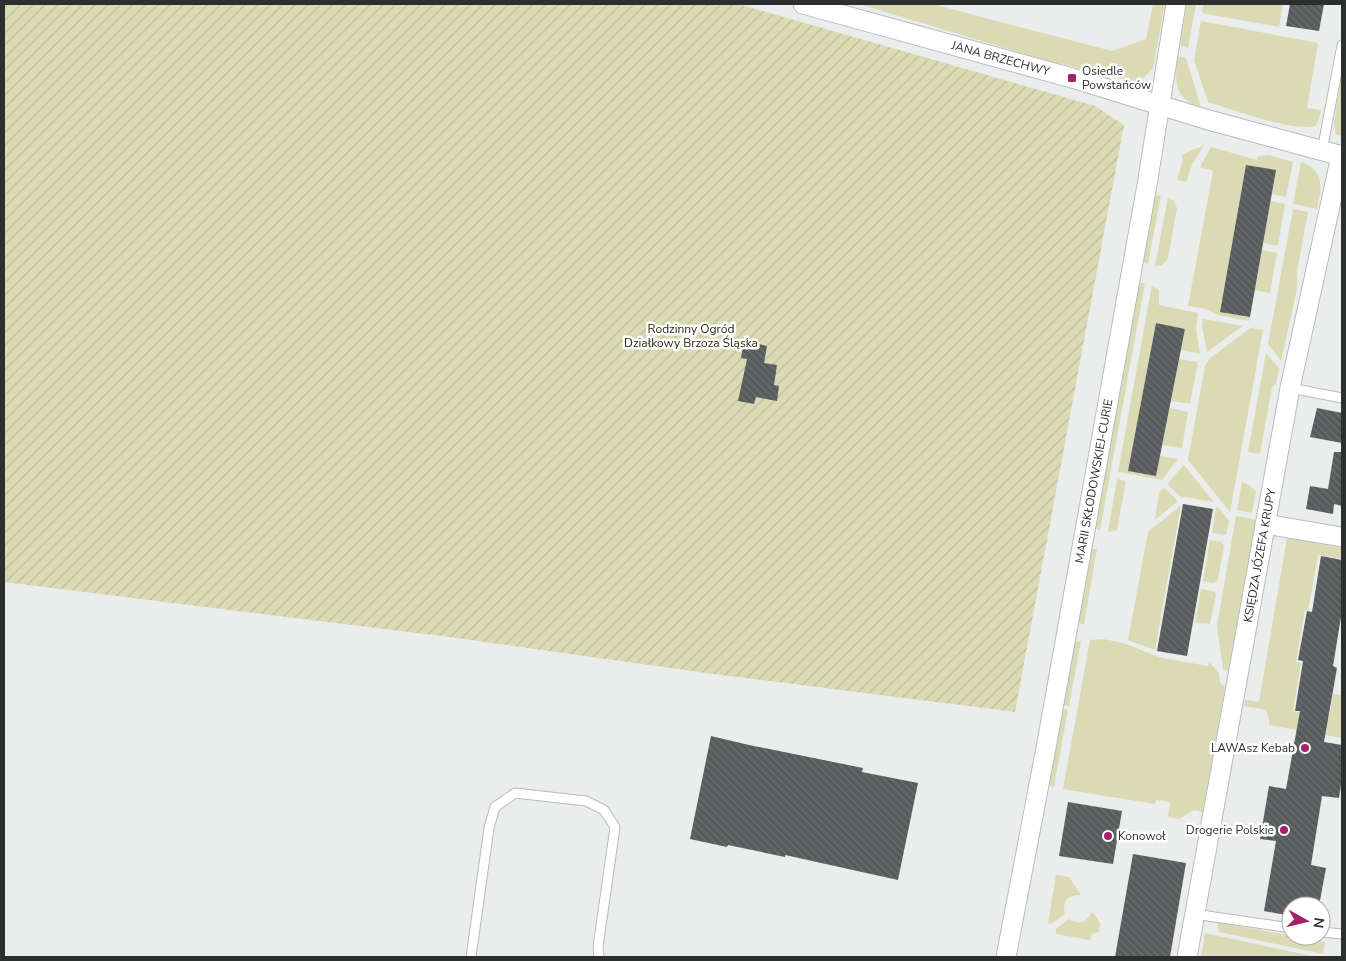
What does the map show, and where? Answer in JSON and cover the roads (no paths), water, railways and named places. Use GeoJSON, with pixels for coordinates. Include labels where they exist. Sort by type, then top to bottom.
{"type":"FeatureCollection","features":[{"type":"Feature","properties":{"kind":"street","name":"JANA BRZECHWY"},"geometry":{"type":"LineString","coordinates":[[803,4],[1072,78],[1341,156]]}},
{"type":"Feature","properties":{"kind":"street","name":"MARII SKŁODOWSKIEJ-CURIE"},"geometry":{"type":"LineString","coordinates":[[1006,957],[1069,623],[1176,4]]}},
{"type":"Feature","properties":{"kind":"street","name":"KSIĘDZA JÓZEFA KRUPY"},"geometry":{"type":"LineString","coordinates":[[1187,957],[1290,388],[1341,156]]}},
{"type":"Feature","properties":{"kind":"street"},"geometry":{"type":"LineString","coordinates":[[1265,524],[1342,538]]}},
{"type":"Feature","properties":{"kind":"lane"},"geometry":{"type":"LineString","coordinates":[[1322,152],[1342,45]]}},
{"type":"Feature","properties":{"kind":"lane"},"geometry":{"type":"LineString","coordinates":[[1290,388],[1342,398]]}},
{"type":"Feature","properties":{"kind":"lane"},"geometry":{"type":"LineString","coordinates":[[471,957],[489,828],[495,807],[515,793],[586,801],[604,810],[615,827],[598,948],[599,957]]}},
{"type":"Feature","properties":{"kind":"lane"},"geometry":{"type":"LineString","coordinates":[[1194,914],[1281,927]]}},
{"type":"Feature","properties":{"kind":"place","name":"Osiedle Powstańców"},"geometry":{"type":"Point","coordinates":[1072,78]}},
{"type":"Feature","properties":{"kind":"place","name":"LAWAsz Kebab"},"geometry":{"type":"Point","coordinates":[1305,748]}},
{"type":"Feature","properties":{"kind":"place","name":"Drogerie Polskie"},"geometry":{"type":"Point","coordinates":[1284,830]}},
{"type":"Feature","properties":{"kind":"place","name":"Konowoł"},"geometry":{"type":"Point","coordinates":[1108,836]}},
{"type":"Feature","properties":{"kind":"park label","name":"Rodzinny Ogród Działkowy Brzoza Śląska"},"geometry":{"type":"Point","coordinates":[691,336]}}]}
